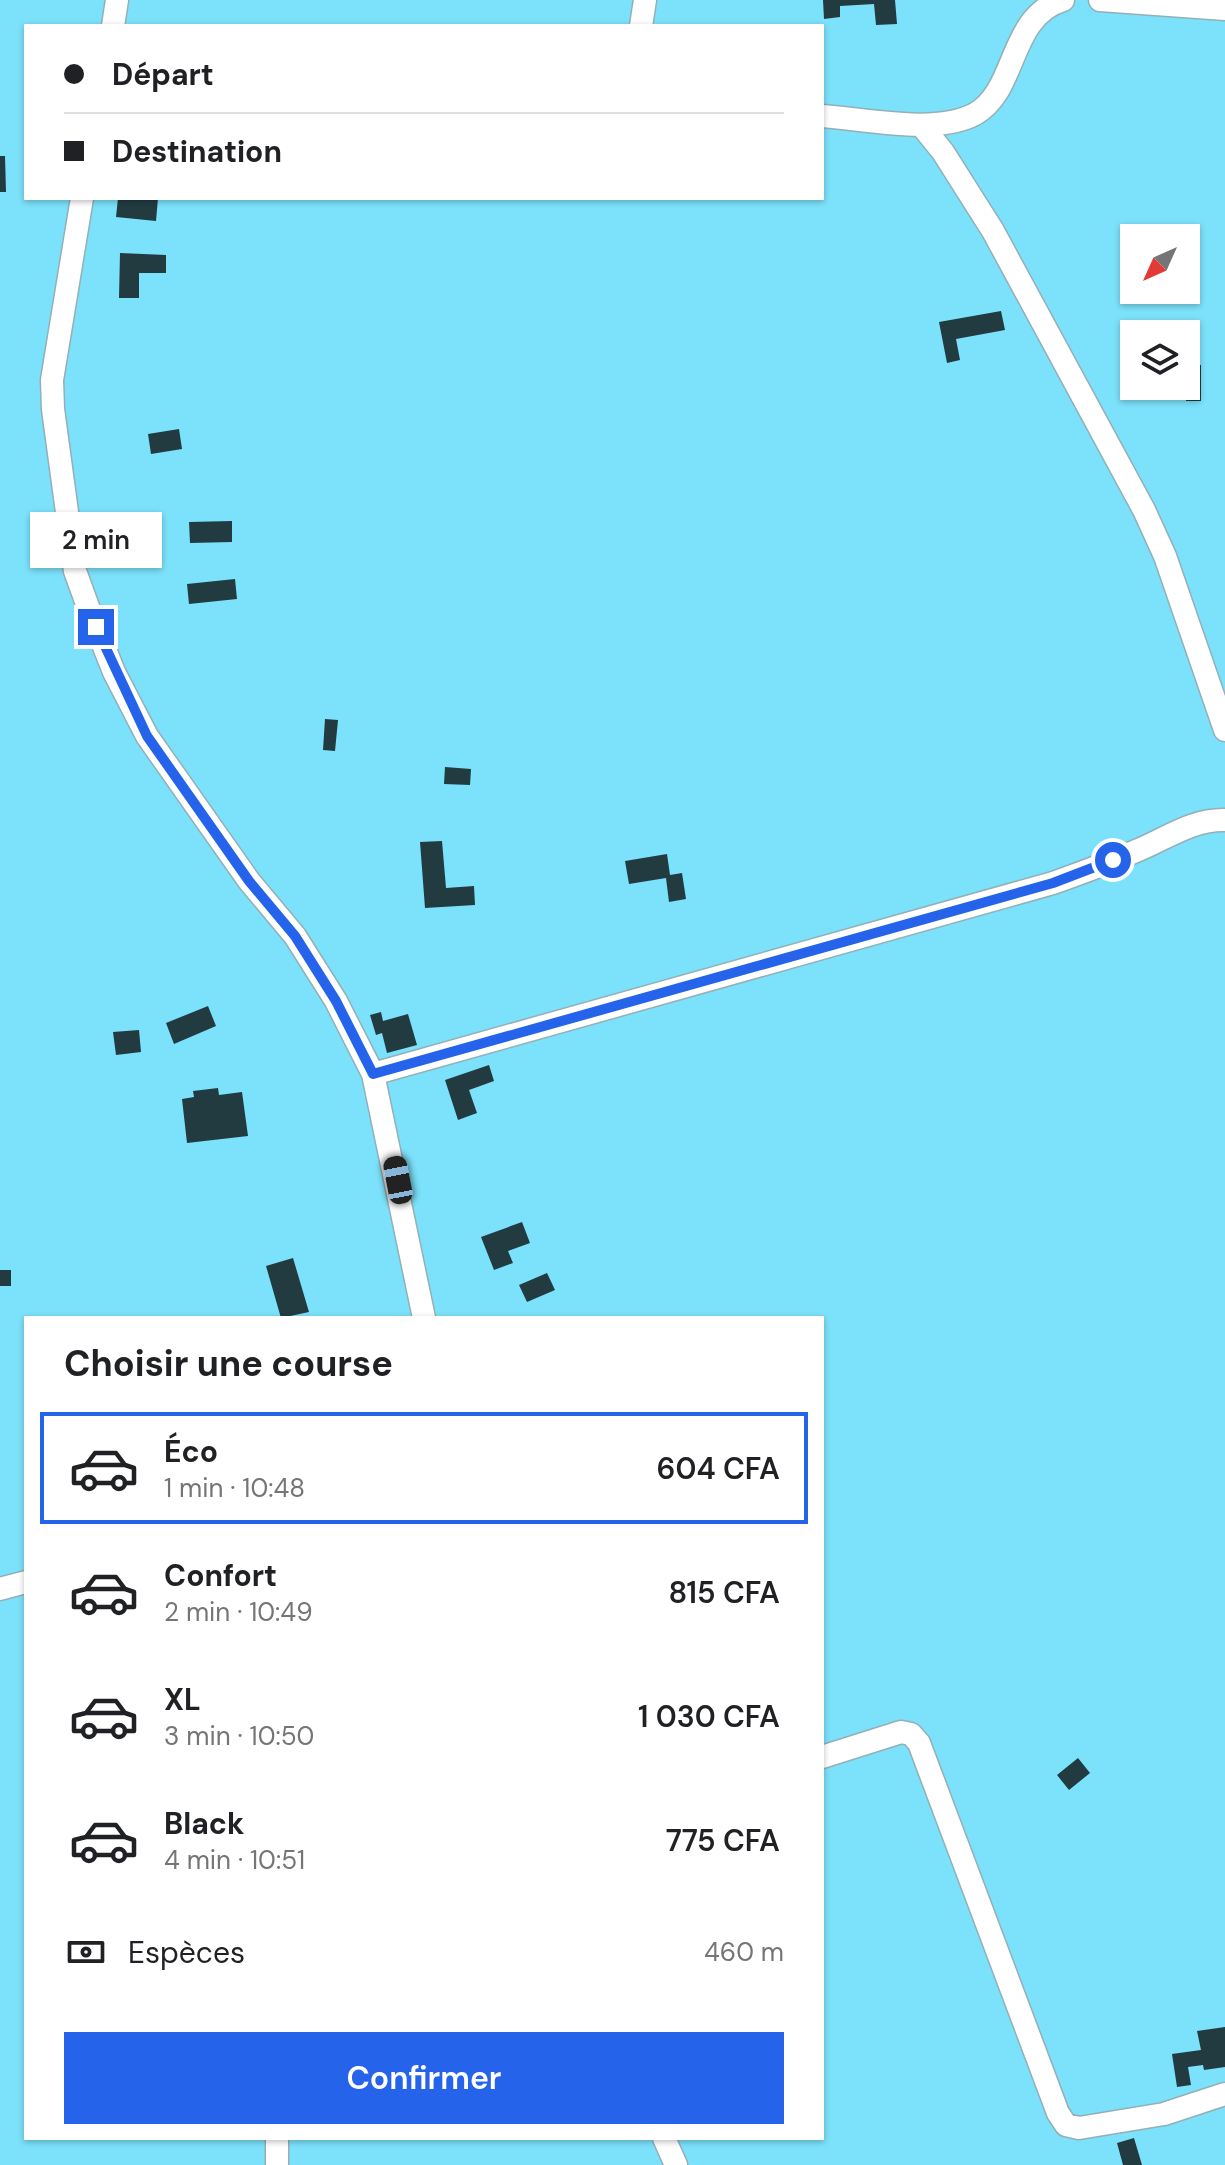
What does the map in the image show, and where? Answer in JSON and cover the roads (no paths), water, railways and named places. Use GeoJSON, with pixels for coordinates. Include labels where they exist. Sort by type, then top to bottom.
{"type":"FeatureCollection","features":[{"type":"Feature","properties":{"kind":"street"},"geometry":{"type":"LineString","coordinates":[[113,24],[117,0]]}},
{"type":"Feature","properties":{"kind":"street"},"geometry":{"type":"LineString","coordinates":[[641,24],[645,0]]}},
{"type":"Feature","properties":{"kind":"street"},"geometry":{"type":"LineString","coordinates":[[824,116],[922,126],[973,115],[990,102],[1029,23],[1046,7],[1063,0]]}},
{"type":"Feature","properties":{"kind":"street"},"geometry":{"type":"LineString","coordinates":[[1100,0],[1225,9]]}},
{"type":"Feature","properties":{"kind":"street"},"geometry":{"type":"LineString","coordinates":[[922,126],[943,152],[993,231],[1144,510],[1217,682],[1225,730]]}},
{"type":"Feature","properties":{"kind":"street"},"geometry":{"type":"LineString","coordinates":[[82,200],[52,380],[54,424],[75,571],[114,672],[147,736],[249,881],[295,936],[336,1001],[373,1074],[424,1316]]}},
{"type":"Feature","properties":{"kind":"street"},"geometry":{"type":"LineString","coordinates":[[373,1074],[1053,883],[1220,815]]}},
{"type":"Feature","properties":{"kind":"street"},"geometry":{"type":"LineString","coordinates":[[0,1589],[24,1583]]}},
{"type":"Feature","properties":{"kind":"street"},"geometry":{"type":"LineString","coordinates":[[824,1756],[901,1732],[911,1734],[919,1743],[1058,2113],[1066,2125],[1079,2128],[1164,2114],[1225,2094]]}},
{"type":"Feature","properties":{"kind":"street"},"geometry":{"type":"LineString","coordinates":[[277,2140],[277,2165]]}},
{"type":"Feature","properties":{"kind":"street"},"geometry":{"type":"LineString","coordinates":[[665,2140],[676,2165]]}}]}
